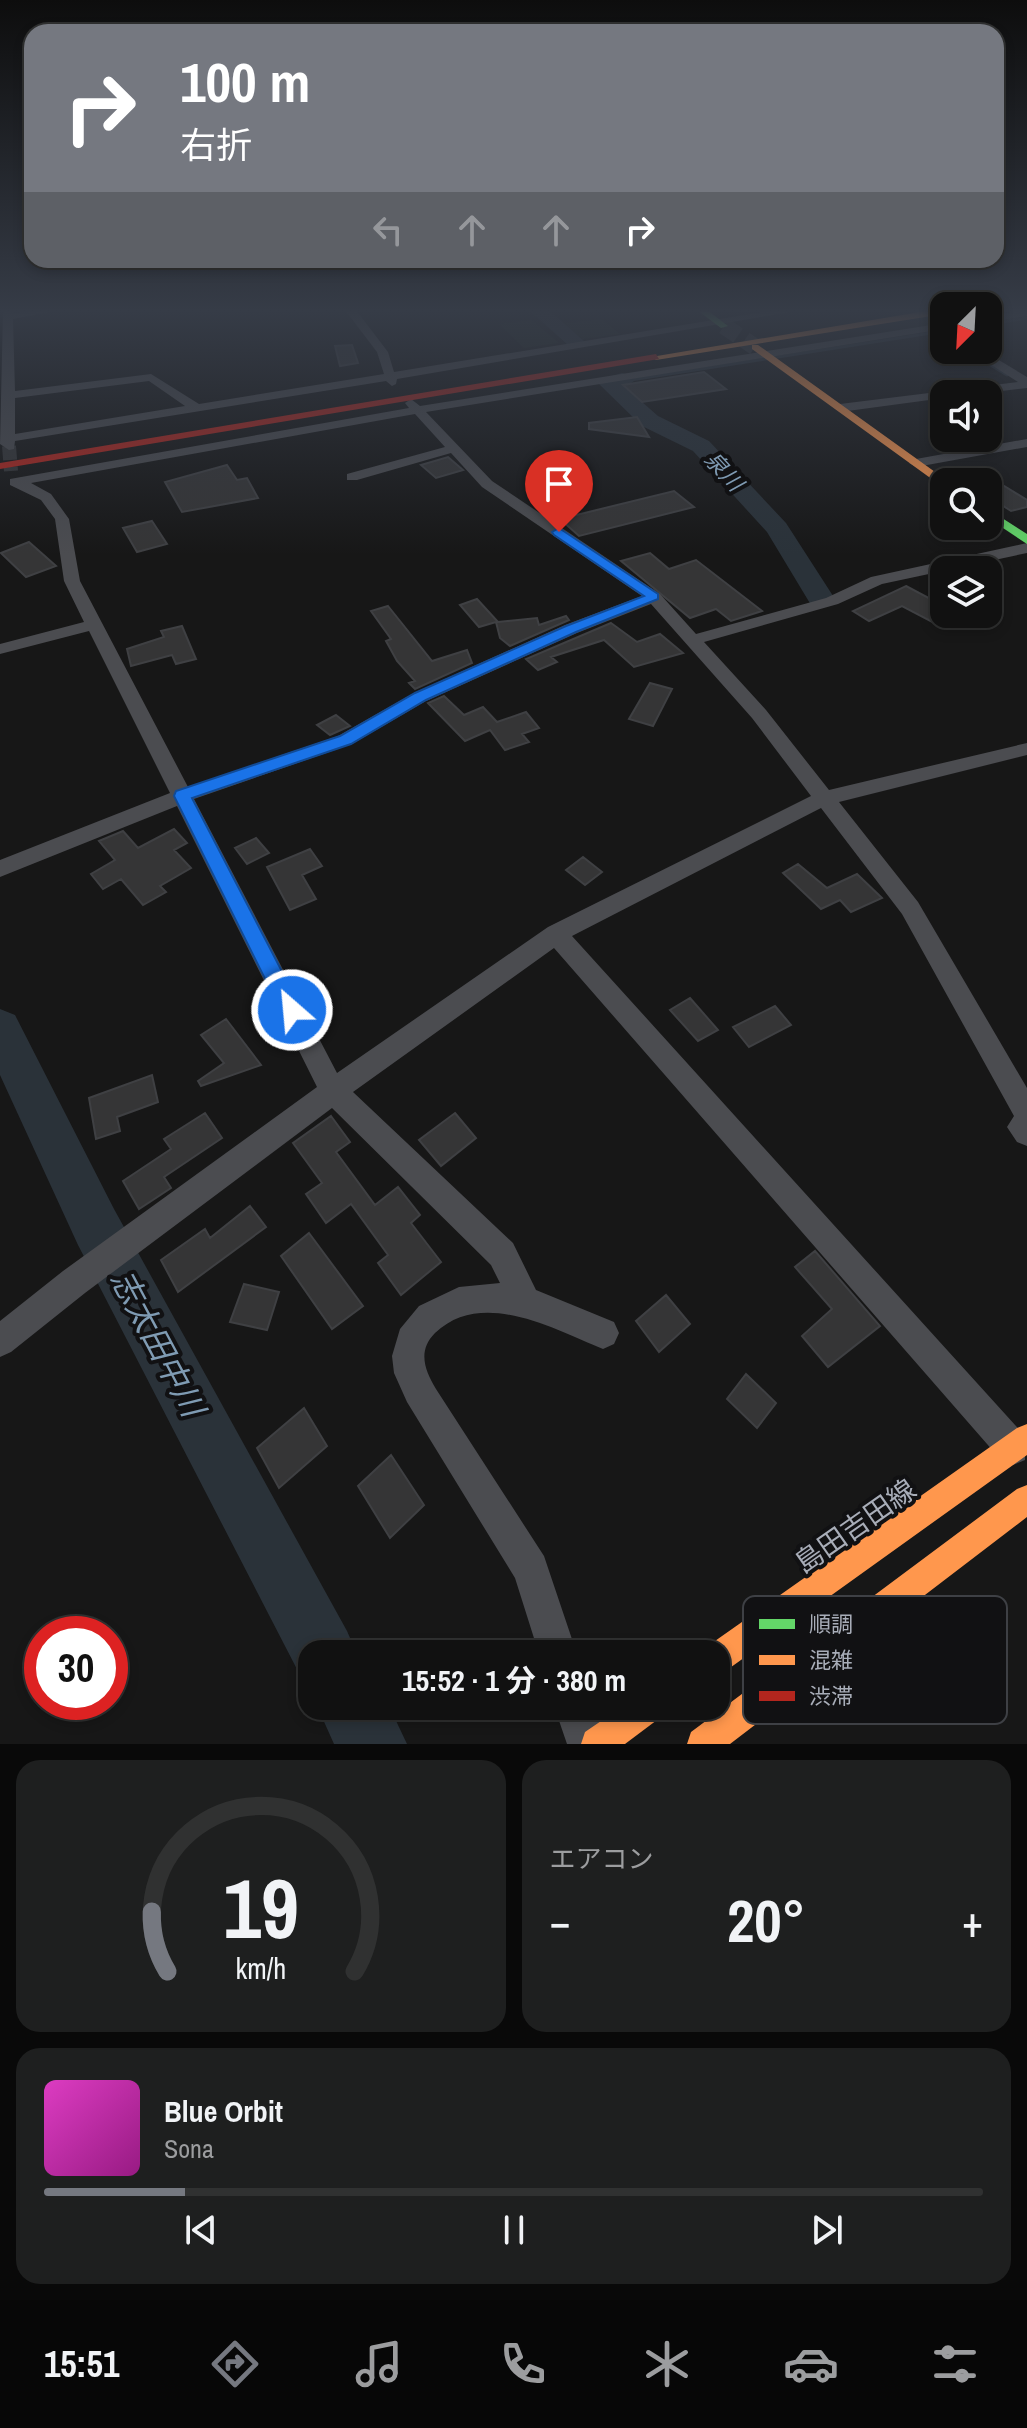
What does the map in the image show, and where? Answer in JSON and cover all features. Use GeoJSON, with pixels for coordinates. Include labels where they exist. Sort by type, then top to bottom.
{"type":"FeatureCollection","features":[{"type":"Feature","properties":{"kind":"main road"},"geometry":{"type":"LineString","coordinates":[[4,445],[360,391]]}},
{"type":"Feature","properties":{"kind":"main road"},"geometry":{"type":"LineString","coordinates":[[7,476],[439,391]]}},
{"type":"Feature","properties":{"kind":"main road"},"geometry":{"type":"LineString","coordinates":[[817,391],[930,473]]}},
{"type":"Feature","properties":{"kind":"main road"},"geometry":{"type":"LineString","coordinates":[[1002,523],[1027,540]]}},
{"type":"Feature","properties":{"kind":"main road","name":"島田吉田線"},"geometry":{"type":"LineString","coordinates":[[805,1596],[1020,1443]]}},
{"type":"Feature","properties":{"kind":"main road"},"geometry":{"type":"LineString","coordinates":[[899,1596],[1027,1499]]}},
{"type":"Feature","properties":{"kind":"main road"},"geometry":{"type":"LineString","coordinates":[[703,1744],[743,1714]]}},
{"type":"Feature","properties":{"kind":"main road"},"geometry":{"type":"LineString","coordinates":[[597,1744],[630,1720]]}},
{"type":"Feature","properties":{"kind":"street"},"geometry":{"type":"LineString","coordinates":[[8,391],[4,445],[195,407],[299,391]]}},
{"type":"Feature","properties":{"kind":"street"},"geometry":{"type":"LineString","coordinates":[[8,395],[37,391]]}},
{"type":"Feature","properties":{"kind":"street"},"geometry":{"type":"LineString","coordinates":[[172,391],[195,407]]}},
{"type":"Feature","properties":{"kind":"street"},"geometry":{"type":"LineString","coordinates":[[7,476],[512,391]]}},
{"type":"Feature","properties":{"kind":"street"},"geometry":{"type":"LineString","coordinates":[[840,408],[964,391]]}},
{"type":"Feature","properties":{"kind":"street"},"geometry":{"type":"LineString","coordinates":[[414,406],[487,484],[654,597],[759,714],[910,908],[1027,1113]]}},
{"type":"Feature","properties":{"kind":"street"},"geometry":{"type":"LineString","coordinates":[[916,463],[1027,443]]}},
{"type":"Feature","properties":{"kind":"street"},"geometry":{"type":"LineString","coordinates":[[352,477],[454,448]]}},
{"type":"Feature","properties":{"kind":"street"},"geometry":{"type":"LineString","coordinates":[[7,476],[39,489],[59,511],[69,546],[72,581],[333,1091],[502,1254],[526,1304]]}},
{"type":"Feature","properties":{"kind":"street"},"geometry":{"type":"LineString","coordinates":[[692,640],[832,601],[877,580],[1027,548]]}},
{"type":"Feature","properties":{"kind":"street"},"geometry":{"type":"LineString","coordinates":[[0,869],[182,796],[345,740],[420,697],[571,629],[654,597]]}},
{"type":"Feature","properties":{"kind":"street"},"geometry":{"type":"LineString","coordinates":[[0,649],[95,624]]}},
{"type":"Feature","properties":{"kind":"street"},"geometry":{"type":"LineString","coordinates":[[0,1341],[74,1282],[333,1091],[556,934],[824,798],[1027,749]]}},
{"type":"Feature","properties":{"kind":"street"},"geometry":{"type":"LineString","coordinates":[[556,934],[1020,1443]]}},
{"type":"Feature","properties":{"kind":"street"},"geometry":{"type":"LineString","coordinates":[[1027,1124],[1021,1127],[1027,1133]]}},
{"type":"Feature","properties":{"kind":"street"},"geometry":{"type":"LineString","coordinates":[[554,1640],[531,1569],[424,1401],[409,1372],[409,1344],[423,1320],[449,1305],[491,1298],[526,1304],[603,1333]]}},
{"type":"Feature","properties":{"kind":"street"},"geometry":{"type":"LineString","coordinates":[[579,1720],[587,1744]]}},
{"type":"Feature","properties":{"kind":"building"},"geometry":{"type":"Polygon","coordinates":[[[630,391],[711,391],[642,402],[630,391]]]}},
{"type":"Feature","properties":{"kind":"building"},"geometry":{"type":"Polygon","coordinates":[[[637,417],[649,437],[589,429],[589,423],[637,417]]]}},
{"type":"Feature","properties":{"kind":"building"},"geometry":{"type":"Polygon","coordinates":[[[448,457],[463,470],[436,478],[421,465],[448,457]]]}},
{"type":"Feature","properties":{"kind":"building"},"geometry":{"type":"Polygon","coordinates":[[[227,465],[237,480],[247,478],[258,498],[182,512],[165,482],[227,465]]]}},
{"type":"Feature","properties":{"kind":"building"},"geometry":{"type":"Polygon","coordinates":[[[1002,485],[1027,500],[1027,507],[1011,511],[1002,505],[1002,485]]]}},
{"type":"Feature","properties":{"kind":"building"},"geometry":{"type":"Polygon","coordinates":[[[674,491],[694,507],[579,536],[560,519],[674,491]]]}},
{"type":"Feature","properties":{"kind":"building"},"geometry":{"type":"Polygon","coordinates":[[[152,521],[167,544],[137,552],[123,528],[152,521]]]}},
{"type":"Feature","properties":{"kind":"building"},"geometry":{"type":"Polygon","coordinates":[[[29,542],[56,566],[26,577],[1,553],[29,542]]]}},
{"type":"Feature","properties":{"kind":"building"},"geometry":{"type":"Polygon","coordinates":[[[650,553],[669,569],[696,560],[762,611],[731,621],[716,609],[690,618],[621,561],[650,553]]]}},
{"type":"Feature","properties":{"kind":"building"},"geometry":{"type":"Polygon","coordinates":[[[906,586],[930,599],[930,621],[902,606],[869,621],[853,611],[906,586]]]}},
{"type":"Feature","properties":{"kind":"building"},"geometry":{"type":"Polygon","coordinates":[[[477,599],[498,622],[537,618],[539,625],[566,616],[569,620],[510,646],[500,638],[496,622],[479,627],[460,605],[477,599]]]}},
{"type":"Feature","properties":{"kind":"building"},"geometry":{"type":"Polygon","coordinates":[[[388,606],[432,661],[467,650],[472,663],[415,689],[409,683],[415,681],[397,661],[386,641],[391,639],[371,611],[388,606]]]}},
{"type":"Feature","properties":{"kind":"building"},"geometry":{"type":"Polygon","coordinates":[[[611,623],[637,642],[660,634],[683,653],[634,667],[604,640],[551,657],[557,662],[538,670],[526,659],[611,623]]]}},
{"type":"Feature","properties":{"kind":"building"},"geometry":{"type":"Polygon","coordinates":[[[182,626],[196,659],[176,664],[172,655],[131,666],[127,649],[164,637],[161,631],[182,626]]]}},
{"type":"Feature","properties":{"kind":"building"},"geometry":{"type":"Polygon","coordinates":[[[650,683],[672,689],[653,726],[629,719],[650,683]]]}},
{"type":"Feature","properties":{"kind":"building"},"geometry":{"type":"Polygon","coordinates":[[[444,696],[464,715],[483,707],[497,722],[526,712],[539,728],[522,734],[529,742],[505,750],[490,730],[465,741],[428,703],[444,696]]]}},
{"type":"Feature","properties":{"kind":"building"},"geometry":{"type":"Polygon","coordinates":[[[336,715],[350,726],[330,735],[317,725],[336,715]]]}},
{"type":"Feature","properties":{"kind":"building"},"geometry":{"type":"Polygon","coordinates":[[[174,829],[187,843],[174,850],[191,868],[160,886],[166,892],[143,905],[121,879],[103,889],[91,874],[115,860],[99,841],[123,831],[138,848],[174,829]]]}},
{"type":"Feature","properties":{"kind":"building"},"geometry":{"type":"Polygon","coordinates":[[[256,838],[269,853],[247,864],[235,848],[256,838]]]}},
{"type":"Feature","properties":{"kind":"building"},"geometry":{"type":"Polygon","coordinates":[[[310,849],[322,866],[302,875],[316,899],[290,910],[267,867],[310,849]]]}},
{"type":"Feature","properties":{"kind":"building"},"geometry":{"type":"Polygon","coordinates":[[[583,857],[602,872],[585,885],[566,870],[583,857]]]}},
{"type":"Feature","properties":{"kind":"building"},"geometry":{"type":"Polygon","coordinates":[[[798,864],[827,888],[857,874],[882,898],[851,912],[840,900],[821,909],[783,873],[798,864]]]}},
{"type":"Feature","properties":{"kind":"building"},"geometry":{"type":"Polygon","coordinates":[[[690,998],[718,1030],[698,1041],[670,1010],[690,998]]]}},
{"type":"Feature","properties":{"kind":"building"},"geometry":{"type":"Polygon","coordinates":[[[775,1006],[791,1025],[749,1047],[733,1027],[775,1006]]]}},
{"type":"Feature","properties":{"kind":"building"},"geometry":{"type":"Polygon","coordinates":[[[226,1019],[261,1065],[201,1086],[198,1081],[224,1063],[201,1035],[226,1019]]]}},
{"type":"Feature","properties":{"kind":"building"},"geometry":{"type":"Polygon","coordinates":[[[152,1075],[158,1102],[117,1117],[120,1131],[96,1139],[89,1098],[152,1075]]]}},
{"type":"Feature","properties":{"kind":"building"},"geometry":{"type":"Polygon","coordinates":[[[205,1113],[222,1138],[164,1177],[171,1188],[139,1209],[123,1181],[171,1149],[164,1139],[205,1113]]]}},
{"type":"Feature","properties":{"kind":"building"},"geometry":{"type":"Polygon","coordinates":[[[455,1113],[476,1138],[441,1166],[419,1140],[455,1113]]]}},
{"type":"Feature","properties":{"kind":"building"},"geometry":{"type":"Polygon","coordinates":[[[331,1116],[350,1142],[336,1152],[375,1205],[398,1187],[420,1215],[411,1223],[441,1262],[401,1295],[378,1263],[388,1255],[351,1204],[326,1223],[306,1194],[322,1183],[293,1143],[331,1116]]]}},
{"type":"Feature","properties":{"kind":"building"},"geometry":{"type":"Polygon","coordinates":[[[250,1206],[266,1227],[178,1292],[161,1260],[205,1229],[210,1238],[250,1206]]]}},
{"type":"Feature","properties":{"kind":"building"},"geometry":{"type":"Polygon","coordinates":[[[309,1233],[363,1306],[332,1329],[281,1256],[309,1233]]]}},
{"type":"Feature","properties":{"kind":"building"},"geometry":{"type":"Polygon","coordinates":[[[815,1251],[880,1326],[828,1367],[802,1336],[832,1309],[795,1267],[815,1251]]]}},
{"type":"Feature","properties":{"kind":"building"},"geometry":{"type":"Polygon","coordinates":[[[244,1284],[279,1292],[267,1330],[230,1322],[244,1284]]]}},
{"type":"Feature","properties":{"kind":"building"},"geometry":{"type":"Polygon","coordinates":[[[666,1295],[690,1324],[659,1352],[636,1321],[666,1295]]]}},
{"type":"Feature","properties":{"kind":"building"},"geometry":{"type":"Polygon","coordinates":[[[746,1374],[776,1403],[757,1428],[727,1399],[746,1374]]]}},
{"type":"Feature","properties":{"kind":"building"},"geometry":{"type":"Polygon","coordinates":[[[304,1408],[327,1446],[279,1488],[257,1448],[304,1408]]]}},
{"type":"Feature","properties":{"kind":"building"},"geometry":{"type":"Polygon","coordinates":[[[391,1455],[424,1505],[390,1538],[358,1486],[391,1455]]]}},
{"type":"Feature","properties":{"kind":"waterway","name":"泉川"},"geometry":{"type":"LineString","coordinates":[[617,391],[650,421],[701,446],[777,528],[821,599]]}},
{"type":"Feature","properties":{"kind":"waterway","name":"志太田中川"},"geometry":{"type":"LineString","coordinates":[[0,1028],[96,1227],[317,1640]]}},
{"type":"Feature","properties":{"kind":"waterway","name":"志太田中川"},"geometry":{"type":"LineString","coordinates":[[359,1720],[372,1744]]}},
{"type":"Feature","properties":{"kind":"tunnel"},"geometry":{"type":"LineString","coordinates":[[9,446],[11,471]]}},
{"type":"Feature","properties":{"kind":"traffic: fast"},"geometry":{"type":"LineString","coordinates":[[1002,523],[1027,540]]}},
{"type":"Feature","properties":{"kind":"traffic: slow"},"geometry":{"type":"LineString","coordinates":[[817,391],[930,473]]}},
{"type":"Feature","properties":{"kind":"traffic: slow"},"geometry":{"type":"LineString","coordinates":[[805,1596],[1027,1438]]}},
{"type":"Feature","properties":{"kind":"traffic: slow"},"geometry":{"type":"LineString","coordinates":[[899,1596],[1027,1499]]}},
{"type":"Feature","properties":{"kind":"traffic: slow"},"geometry":{"type":"LineString","coordinates":[[730,1649],[743,1640]]}},
{"type":"Feature","properties":{"kind":"traffic: slow"},"geometry":{"type":"LineString","coordinates":[[703,1744],[743,1714]]}},
{"type":"Feature","properties":{"kind":"traffic: slow"},"geometry":{"type":"LineString","coordinates":[[597,1744],[630,1720]]}},
{"type":"Feature","properties":{"kind":"traffic: jam"},"geometry":{"type":"LineString","coordinates":[[0,466],[449,391]]}},
{"type":"Feature","properties":{"kind":"route"},"geometry":{"type":"LineString","coordinates":[[292,1010],[182,796],[345,740],[420,697],[571,629],[654,597],[559,532]]}}]}
